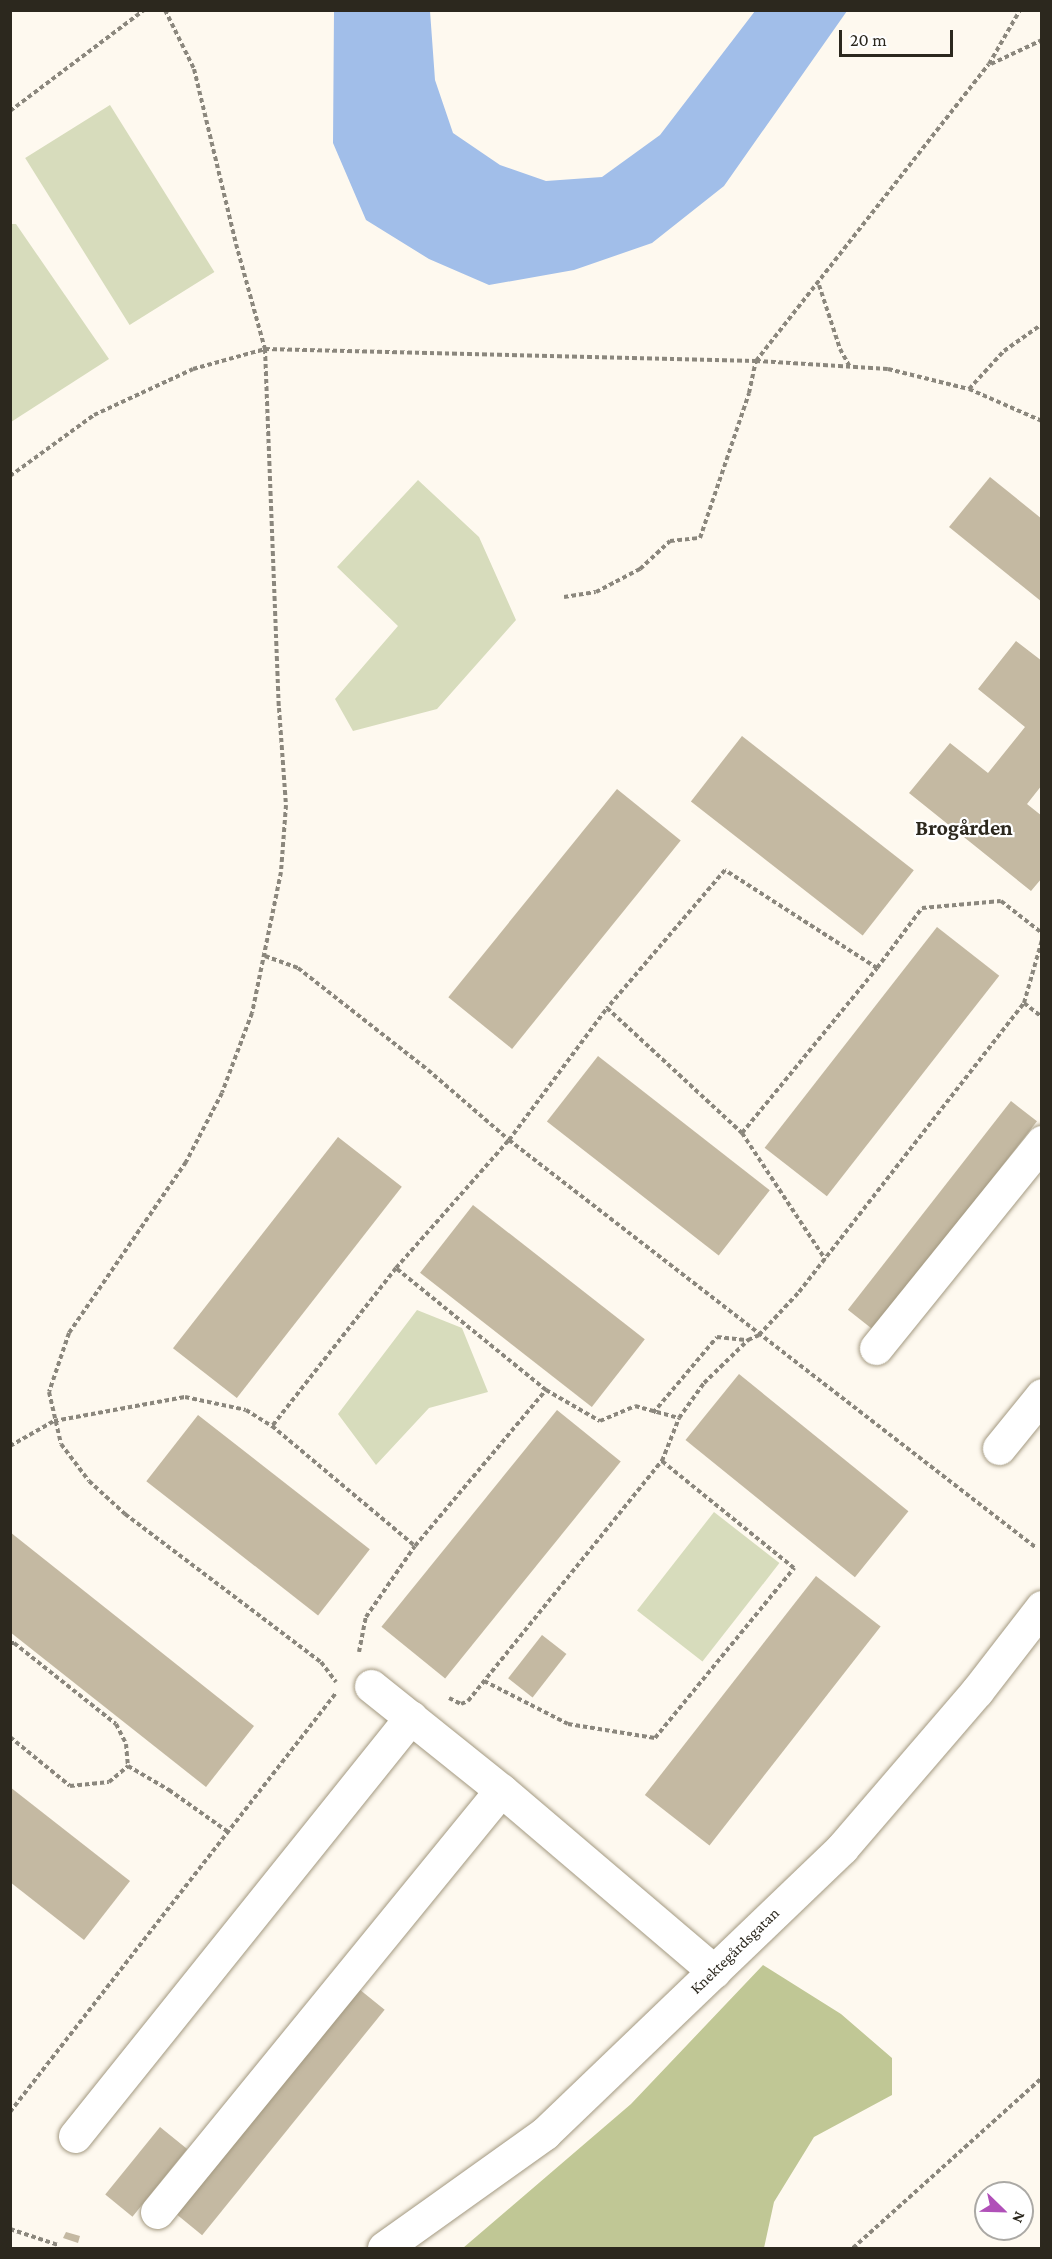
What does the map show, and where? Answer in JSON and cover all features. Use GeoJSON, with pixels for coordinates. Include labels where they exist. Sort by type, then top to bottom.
{"type":"FeatureCollection","features":[{"type":"Feature","properties":{"kind":"street"},"geometry":{"type":"LineString","coordinates":[[876,1348],[1041,1142]]}},
{"type":"Feature","properties":{"kind":"street"},"geometry":{"type":"LineString","coordinates":[[999,1448],[1041,1395]]}},
{"type":"Feature","properties":{"kind":"street","name":"Knektegårdsgatan"},"geometry":{"type":"LineString","coordinates":[[384,2248],[545,2133],[842,1848],[977,1690],[1041,1607]]}},
{"type":"Feature","properties":{"kind":"street"},"geometry":{"type":"LineString","coordinates":[[364,1674],[411,1717],[501,1790],[714,1971]]}},
{"type":"Feature","properties":{"kind":"street"},"geometry":{"type":"LineString","coordinates":[[75,2136],[411,1717]]}},
{"type":"Feature","properties":{"kind":"street"},"geometry":{"type":"LineString","coordinates":[[158,2212],[501,1790]]}},
{"type":"Feature","properties":{"kind":"path"},"geometry":{"type":"LineString","coordinates":[[10,111],[144,10]]}},
{"type":"Feature","properties":{"kind":"path"},"geometry":{"type":"LineString","coordinates":[[10,2112],[341,1687],[321,1662],[125,1514],[89,1481],[61,1444],[49,1392],[69,1333],[186,1162],[217,1103],[252,1013],[281,872],[286,805],[279,708],[266,349],[236,244],[194,69],[165,10]]}},
{"type":"Feature","properties":{"kind":"path"},"geometry":{"type":"LineString","coordinates":[[564,597],[596,592],[640,569],[670,541],[700,538],[749,393],[756,361],[819,284],[990,64],[1020,10]]}},
{"type":"Feature","properties":{"kind":"path"},"geometry":{"type":"LineString","coordinates":[[990,64],[1041,40]]}},
{"type":"Feature","properties":{"kind":"path"},"geometry":{"type":"LineString","coordinates":[[819,284],[840,349],[850,367]]}},
{"type":"Feature","properties":{"kind":"path"},"geometry":{"type":"LineString","coordinates":[[969,389],[1004,351],[1041,324]]}},
{"type":"Feature","properties":{"kind":"path"},"geometry":{"type":"LineString","coordinates":[[10,476],[94,415],[193,369],[266,349],[756,361],[888,369],[969,389],[1041,421]]}},
{"type":"Feature","properties":{"kind":"path"},"geometry":{"type":"LineString","coordinates":[[272,1426],[396,1268],[509,1140],[607,1008],[725,870],[877,968]]}},
{"type":"Feature","properties":{"kind":"path"},"geometry":{"type":"LineString","coordinates":[[742,1133],[877,968],[922,908],[1001,901],[1041,933]]}},
{"type":"Feature","properties":{"kind":"path"},"geometry":{"type":"LineString","coordinates":[[444,1695],[461,1704],[468,1701],[662,1461],[679,1418],[704,1383],[748,1340],[759,1335],[799,1292],[1024,1003],[1041,940]]}},
{"type":"Feature","properties":{"kind":"path"},"geometry":{"type":"LineString","coordinates":[[265,956],[297,968],[428,1070],[509,1140],[1035,1547]]}},
{"type":"Feature","properties":{"kind":"path"},"geometry":{"type":"LineString","coordinates":[[1024,1003],[1041,1017]]}},
{"type":"Feature","properties":{"kind":"path"},"geometry":{"type":"LineString","coordinates":[[607,1008],[742,1133],[825,1259]]}},
{"type":"Feature","properties":{"kind":"path"},"geometry":{"type":"LineString","coordinates":[[396,1268],[546,1390],[600,1421],[635,1406],[653,1413],[679,1418]]}},
{"type":"Feature","properties":{"kind":"path"},"geometry":{"type":"LineString","coordinates":[[653,1413],[717,1337],[748,1340]]}},
{"type":"Feature","properties":{"kind":"path"},"geometry":{"type":"LineString","coordinates":[[364,1674],[366,1617],[415,1546],[546,1390]]}},
{"type":"Feature","properties":{"kind":"path"},"geometry":{"type":"LineString","coordinates":[[10,1446],[54,1421],[185,1397],[246,1410],[272,1426],[415,1546]]}},
{"type":"Feature","properties":{"kind":"path"},"geometry":{"type":"LineString","coordinates":[[484,1681],[568,1724],[655,1738],[794,1568],[662,1461]]}},
{"type":"Feature","properties":{"kind":"path"},"geometry":{"type":"LineString","coordinates":[[10,1643],[14,1643],[116,1724],[126,1744],[128,1766]]}},
{"type":"Feature","properties":{"kind":"path"},"geometry":{"type":"LineString","coordinates":[[10,1737],[70,1786],[109,1782],[128,1766]]}},
{"type":"Feature","properties":{"kind":"path"},"geometry":{"type":"LineString","coordinates":[[128,1766],[169,1790],[228,1832]]}},
{"type":"Feature","properties":{"kind":"path"},"geometry":{"type":"LineString","coordinates":[[854,2248],[1041,2078]]}},
{"type":"Feature","properties":{"kind":"path"},"geometry":{"type":"LineString","coordinates":[[10,2229],[58,2245]]}},
{"type":"Feature","properties":{"kind":"green space"},"geometry":{"type":"Polygon","coordinates":[[[110,105],[214,272],[130,325],[25,158],[110,105]]]}},
{"type":"Feature","properties":{"kind":"green space"},"geometry":{"type":"Polygon","coordinates":[[[11,224],[16,224],[109,359],[11,422],[11,224]]]}},
{"type":"Feature","properties":{"kind":"green space"},"geometry":{"type":"Polygon","coordinates":[[[418,480],[479,537],[516,620],[437,709],[353,731],[335,699],[398,626],[337,567],[418,480]]]}},
{"type":"Feature","properties":{"kind":"green space"},"geometry":{"type":"Polygon","coordinates":[[[417,1310],[462,1328],[488,1392],[429,1408],[376,1465],[338,1414],[417,1310]]]}},
{"type":"Feature","properties":{"kind":"green space"},"geometry":{"type":"Polygon","coordinates":[[[714,1512],[779,1563],[702,1662],[637,1611],[714,1512]]]}},
{"type":"Feature","properties":{"kind":"green space"},"geometry":{"type":"Polygon","coordinates":[[[763,1965],[841,2014],[892,2058],[892,2095],[814,2137],[774,2202],[764,2248],[463,2248],[631,2104],[763,1965]]]}},
{"type":"Feature","properties":{"kind":"water"},"geometry":{"type":"Polygon","coordinates":[[[334,11],[430,11],[435,80],[453,133],[500,165],[546,181],[602,177],[660,135],[755,11],[847,11],[724,186],[652,243],[574,270],[489,285],[429,259],[366,220],[333,143],[334,11]]]}},
{"type":"Feature","properties":{"kind":"building"},"geometry":{"type":"Polygon","coordinates":[[[990,477],[1042,519],[1042,602],[949,527],[990,477]]]}},
{"type":"Feature","properties":{"kind":"building"},"geometry":{"type":"Polygon","coordinates":[[[1016,641],[1042,661],[1042,785],[1027,804],[1042,816],[1042,878],[1031,891],[909,793],[950,743],[988,773],[1025,727],[978,689],[1016,641]]]}},
{"type":"Feature","properties":{"kind":"building"},"geometry":{"type":"Polygon","coordinates":[[[742,736],[914,870],[863,936],[691,801],[742,736]]]}},
{"type":"Feature","properties":{"kind":"building"},"geometry":{"type":"Polygon","coordinates":[[[617,789],[681,841],[512,1049],[448,997],[617,789]]]}},
{"type":"Feature","properties":{"kind":"building"},"geometry":{"type":"Polygon","coordinates":[[[937,927],[999,976],[827,1196],[765,1148],[937,927]]]}},
{"type":"Feature","properties":{"kind":"building"},"geometry":{"type":"Polygon","coordinates":[[[598,1056],[770,1190],[719,1256],[547,1121],[598,1056]]]}},
{"type":"Feature","properties":{"kind":"building"},"geometry":{"type":"Polygon","coordinates":[[[1011,1101],[1037,1121],[874,1330],[848,1310],[1011,1101]]]}},
{"type":"Feature","properties":{"kind":"building"},"geometry":{"type":"Polygon","coordinates":[[[338,1137],[402,1187],[237,1398],[173,1348],[338,1137]]]}},
{"type":"Feature","properties":{"kind":"building"},"geometry":{"type":"Polygon","coordinates":[[[473,1205],[645,1339],[592,1407],[420,1273],[473,1205]]]}},
{"type":"Feature","properties":{"kind":"building"},"geometry":{"type":"Polygon","coordinates":[[[739,1374],[908,1511],[855,1577],[686,1440],[739,1374]]]}},
{"type":"Feature","properties":{"kind":"building"},"geometry":{"type":"Polygon","coordinates":[[[557,1410],[621,1462],[445,1678],[381,1627],[557,1410]]]}},
{"type":"Feature","properties":{"kind":"building"},"geometry":{"type":"Polygon","coordinates":[[[198,1415],[370,1549],[318,1615],[146,1481],[198,1415]]]}},
{"type":"Feature","properties":{"kind":"building"},"geometry":{"type":"Polygon","coordinates":[[[10,1532],[254,1726],[206,1787],[10,1632],[10,1532]]]}},
{"type":"Feature","properties":{"kind":"building"},"geometry":{"type":"Polygon","coordinates":[[[816,1576],[881,1626],[709,1846],[645,1795],[816,1576]]]}},
{"type":"Feature","properties":{"kind":"building"},"geometry":{"type":"Polygon","coordinates":[[[542,1635],[566,1654],[533,1697],[508,1678],[542,1635]]]}},
{"type":"Feature","properties":{"kind":"building"},"geometry":{"type":"Polygon","coordinates":[[[10,1787],[130,1881],[84,1940],[10,1882],[10,1787]]]}},
{"type":"Feature","properties":{"kind":"building"},"geometry":{"type":"Polygon","coordinates":[[[359,1989],[385,2010],[202,2235],[176,2214],[359,1989]]]}},
{"type":"Feature","properties":{"kind":"building"},"geometry":{"type":"Polygon","coordinates":[[[160,2127],[187,2149],[132,2217],[105,2195],[160,2127]]]}},
{"type":"Feature","properties":{"kind":"building"},"geometry":{"type":"Polygon","coordinates":[[[66,2232],[80,2236],[78,2243],[63,2238],[66,2232]]]}},
{"type":"Feature","properties":{"kind":"district","name":"Brogården"},"geometry":{"type":"Point","coordinates":[964,828]}}]}
